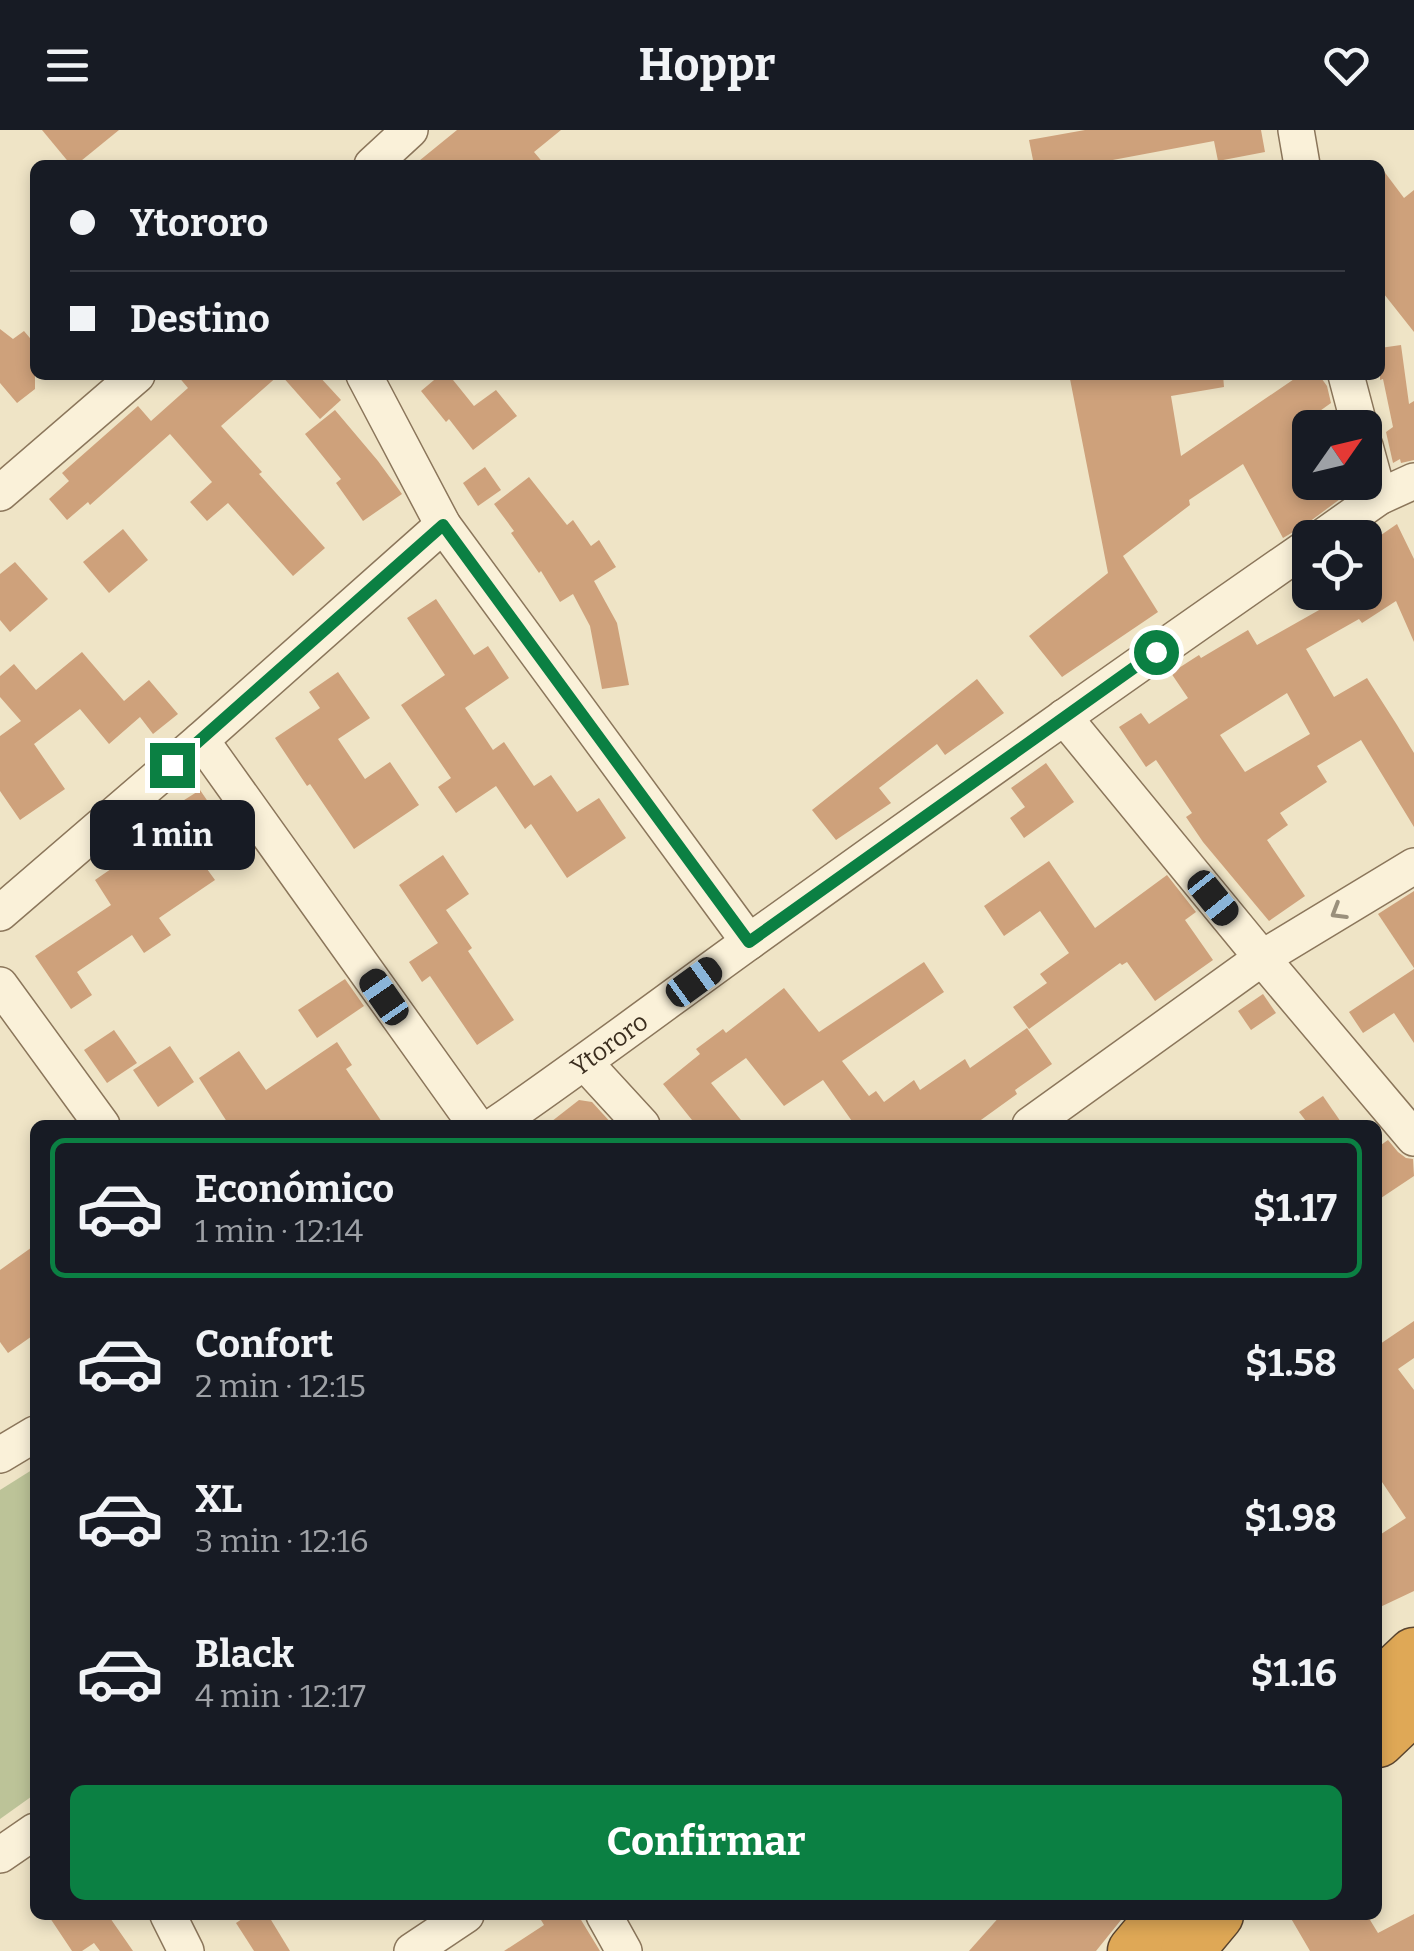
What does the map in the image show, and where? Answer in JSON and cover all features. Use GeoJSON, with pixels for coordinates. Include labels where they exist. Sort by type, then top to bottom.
{"type":"FeatureCollection","features":[{"type":"Feature","properties":{"kind":"highway"},"geometry":{"type":"LineString","coordinates":[[1382,1684],[1414,1654]]}},
{"type":"Feature","properties":{"kind":"highway"},"geometry":{"type":"LineString","coordinates":[[1382,1737],[1414,1706]]}},
{"type":"Feature","properties":{"kind":"highway"},"geometry":{"type":"LineString","coordinates":[[1134,1951],[1160,1920]]}},
{"type":"Feature","properties":{"kind":"highway"},"geometry":{"type":"LineString","coordinates":[[1187,1951],[1213,1920]]}},
{"type":"Feature","properties":{"kind":"street"},"geometry":{"type":"LineString","coordinates":[[377,160],[410,130]]}},
{"type":"Feature","properties":{"kind":"street"},"geometry":{"type":"LineString","coordinates":[[1296,130],[1301,160]]}},
{"type":"Feature","properties":{"kind":"street"},"geometry":{"type":"LineString","coordinates":[[0,493],[131,380]]}},
{"type":"Feature","properties":{"kind":"street"},"geometry":{"type":"LineString","coordinates":[[367,380],[443,525],[749,942]]}},
{"type":"Feature","properties":{"kind":"street"},"geometry":{"type":"LineString","coordinates":[[1347,380],[1355,410]]}},
{"type":"Feature","properties":{"kind":"street"},"geometry":{"type":"LineString","coordinates":[[1382,496],[1414,481]]}},
{"type":"Feature","properties":{"kind":"street"},"geometry":{"type":"LineString","coordinates":[[1347,520],[1375,500]]}},
{"type":"Feature","properties":{"kind":"street"},"geometry":{"type":"LineString","coordinates":[[0,913],[443,525]]}},
{"type":"Feature","properties":{"kind":"street","name":"Ytororo"},"geometry":{"type":"LineString","coordinates":[[502,1120],[1292,558]]}},
{"type":"Feature","properties":{"kind":"street"},"geometry":{"type":"LineString","coordinates":[[1064,717],[1414,1138]]}},
{"type":"Feature","properties":{"kind":"street"},"geometry":{"type":"LineString","coordinates":[[201,740],[472,1120]]}},
{"type":"Feature","properties":{"kind":"street"},"geometry":{"type":"LineString","coordinates":[[1037,1120],[1262,958],[1414,866]]}},
{"type":"Feature","properties":{"kind":"street"},"geometry":{"type":"LineString","coordinates":[[0,985],[98,1120]]}},
{"type":"Feature","properties":{"kind":"street"},"geometry":{"type":"LineString","coordinates":[[585,1063],[637,1120]]}},
{"type":"Feature","properties":{"kind":"street"},"geometry":{"type":"LineString","coordinates":[[0,1455],[30,1437]]}},
{"type":"Feature","properties":{"kind":"street"},"geometry":{"type":"LineString","coordinates":[[0,1855],[30,1834]]}},
{"type":"Feature","properties":{"kind":"street"},"geometry":{"type":"LineString","coordinates":[[170,1920],[186,1951]]}},
{"type":"Feature","properties":{"kind":"street"},"geometry":{"type":"LineString","coordinates":[[412,1951],[458,1920]]}},
{"type":"Feature","properties":{"kind":"street"},"geometry":{"type":"LineString","coordinates":[[614,1932],[648,1951]]}},
{"type":"Feature","properties":{"kind":"green space"},"geometry":{"type":"Polygon","coordinates":[[[30,1471],[30,1798],[0,1819],[0,1490],[30,1471]]]}},
{"type":"Feature","properties":{"kind":"building"},"geometry":{"type":"Polygon","coordinates":[[[42,130],[119,130],[82,160],[67,160],[42,130]]]}},
{"type":"Feature","properties":{"kind":"building"},"geometry":{"type":"Polygon","coordinates":[[[457,130],[561,130],[534,152],[541,160],[420,160],[457,130]]]}},
{"type":"Feature","properties":{"kind":"building"},"geometry":{"type":"Polygon","coordinates":[[[1085,130],[1261,130],[1265,152],[1218,160],[1214,141],[1113,160],[1033,160],[1029,140],[1085,130]]]}},
{"type":"Feature","properties":{"kind":"building"},"geometry":{"type":"Polygon","coordinates":[[[1385,173],[1404,198],[1414,190],[1414,332],[1385,295],[1385,173]]]}},
{"type":"Feature","properties":{"kind":"building"},"geometry":{"type":"Polygon","coordinates":[[[0,329],[13,339],[24,331],[30,338],[30,380],[35,380],[35,389],[17,403],[0,383],[0,329]]]}},
{"type":"Feature","properties":{"kind":"building"},"geometry":{"type":"Polygon","coordinates":[[[1401,345],[1409,404],[1414,401],[1414,460],[1401,463],[1400,459],[1393,463],[1386,432],[1393,427],[1383,380],[1385,347],[1401,345]]]}},
{"type":"Feature","properties":{"kind":"building"},"geometry":{"type":"Polygon","coordinates":[[[181,380],[273,380],[221,426],[325,548],[293,576],[228,503],[207,521],[190,502],[212,482],[170,434],[90,505],[88,502],[67,520],[49,499],[69,481],[62,473],[138,406],[151,421],[188,388],[181,380]]]}},
{"type":"Feature","properties":{"kind":"building"},"geometry":{"type":"Polygon","coordinates":[[[285,380],[323,380],[341,400],[320,419],[285,380]]]}},
{"type":"Feature","properties":{"kind":"building"},"geometry":{"type":"Polygon","coordinates":[[[434,380],[453,380],[474,406],[496,390],[517,416],[473,450],[421,391],[434,380]]]}},
{"type":"Feature","properties":{"kind":"building"},"geometry":{"type":"Polygon","coordinates":[[[1070,380],[1223,380],[1224,387],[1171,396],[1181,456],[1293,380],[1323,380],[1331,403],[1321,410],[1292,410],[1292,500],[1339,500],[1312,520],[1292,520],[1292,533],[1283,538],[1243,464],[1189,500],[1190,505],[1123,556],[1158,612],[1062,677],[1029,636],[1108,573],[1070,380]]]}},
{"type":"Feature","properties":{"kind":"building"},"geometry":{"type":"Polygon","coordinates":[[[335,410],[402,494],[363,521],[336,483],[341,479],[305,434],[335,410]]]}},
{"type":"Feature","properties":{"kind":"building"},"geometry":{"type":"Polygon","coordinates":[[[485,467],[501,490],[478,506],[463,483],[485,467]]]}},
{"type":"Feature","properties":{"kind":"building"},"geometry":{"type":"Polygon","coordinates":[[[529,477],[567,525],[573,520],[591,546],[599,540],[616,567],[594,581],[617,623],[629,685],[602,689],[590,626],[573,594],[560,602],[494,504],[529,477]]]}},
{"type":"Feature","properties":{"kind":"building"},"geometry":{"type":"Polygon","coordinates":[[[1397,524],[1414,559],[1414,642],[1396,601],[1362,623],[1359,619],[1306,649],[1334,697],[1367,678],[1414,753],[1414,827],[1361,740],[1317,766],[1327,782],[1280,813],[1288,825],[1267,840],[1305,896],[1269,921],[1203,842],[1186,817],[1192,813],[1156,760],[1146,767],[1119,727],[1141,713],[1149,724],[1188,698],[1171,673],[1199,655],[1201,658],[1248,630],[1257,645],[1319,610],[1382,610],[1382,534],[1397,524]],[[1287,693],[1220,735],[1245,772],[1310,734],[1287,693]]]}},
{"type":"Feature","properties":{"kind":"building"},"geometry":{"type":"Polygon","coordinates":[[[123,529],[148,560],[109,593],[83,562],[123,529]]]}},
{"type":"Feature","properties":{"kind":"building"},"geometry":{"type":"Polygon","coordinates":[[[15,562],[48,599],[10,632],[0,620],[0,574],[15,562]]]}},
{"type":"Feature","properties":{"kind":"building"},"geometry":{"type":"Polygon","coordinates":[[[436,599],[474,655],[488,646],[509,678],[465,708],[493,750],[504,742],[534,786],[551,775],[577,812],[599,798],[626,838],[567,878],[531,824],[525,829],[496,786],[456,813],[438,787],[451,778],[401,705],[445,675],[407,618],[436,599]]]}},
{"type":"Feature","properties":{"kind":"building"},"geometry":{"type":"Polygon","coordinates":[[[82,652],[124,701],[149,680],[178,714],[153,734],[140,717],[109,744],[80,709],[34,744],[65,789],[20,820],[0,791],[0,736],[21,721],[0,697],[0,676],[14,664],[36,690],[82,652]]]}},
{"type":"Feature","properties":{"kind":"building"},"geometry":{"type":"Polygon","coordinates":[[[338,672],[370,718],[338,739],[365,779],[390,762],[419,805],[354,849],[275,738],[320,708],[309,692],[338,672]]]}},
{"type":"Feature","properties":{"kind":"building"},"geometry":{"type":"Polygon","coordinates":[[[977,679],[1004,713],[945,755],[937,744],[879,788],[891,803],[836,840],[812,810],[977,679]]]}},
{"type":"Feature","properties":{"kind":"building"},"geometry":{"type":"Polygon","coordinates":[[[1046,763],[1074,802],[1024,838],[1010,818],[1025,807],[1011,788],[1046,763]]]}},
{"type":"Feature","properties":{"kind":"building"},"geometry":{"type":"Polygon","coordinates":[[[200,790],[224,825],[231,820],[246,842],[207,869],[215,880],[159,918],[171,935],[144,953],[132,935],[77,972],[92,995],[71,1009],[35,956],[111,905],[95,880],[134,853],[124,838],[200,790]]]}},
{"type":"Feature","properties":{"kind":"building"},"geometry":{"type":"Polygon","coordinates":[[[443,855],[469,894],[446,910],[514,1020],[477,1045],[430,976],[422,982],[409,962],[438,943],[399,885],[443,855]]]}},
{"type":"Feature","properties":{"kind":"building"},"geometry":{"type":"Polygon","coordinates":[[[1049,861],[1095,928],[1167,875],[1196,912],[1185,920],[1213,960],[1155,1001],[1127,962],[1120,963],[1029,1029],[1013,1007],[1047,983],[1040,974],[1069,953],[1040,911],[1004,936],[984,906],[1049,861]]]}},
{"type":"Feature","properties":{"kind":"building"},"geometry":{"type":"Polygon","coordinates":[[[1414,891],[1414,968],[1378,914],[1414,891]]]}},
{"type":"Feature","properties":{"kind":"building"},"geometry":{"type":"Polygon","coordinates":[[[924,962],[944,992],[842,1061],[869,1096],[876,1091],[884,1102],[914,1080],[920,1090],[965,1059],[970,1068],[1027,1028],[1052,1064],[981,1120],[851,1120],[823,1080],[784,1106],[746,1058],[711,1083],[741,1120],[692,1120],[663,1084],[700,1054],[696,1049],[723,1029],[726,1033],[784,988],[819,1032],[924,962]]]}},
{"type":"Feature","properties":{"kind":"building"},"geometry":{"type":"Polygon","coordinates":[[[1414,969],[1414,1043],[1394,1013],[1363,1033],[1349,1012],[1414,969]]]}},
{"type":"Feature","properties":{"kind":"building"},"geometry":{"type":"Polygon","coordinates":[[[345,979],[364,1006],[317,1038],[298,1010],[345,979]]]}},
{"type":"Feature","properties":{"kind":"building"},"geometry":{"type":"Polygon","coordinates":[[[1263,994],[1276,1013],[1251,1030],[1238,1011],[1263,994]]]}},
{"type":"Feature","properties":{"kind":"building"},"geometry":{"type":"Polygon","coordinates":[[[114,1030],[137,1063],[107,1083],[84,1050],[114,1030]]]}},
{"type":"Feature","properties":{"kind":"building"},"geometry":{"type":"Polygon","coordinates":[[[337,1042],[352,1065],[346,1069],[381,1120],[226,1120],[199,1078],[239,1051],[266,1090],[337,1042]]]}},
{"type":"Feature","properties":{"kind":"building"},"geometry":{"type":"Polygon","coordinates":[[[170,1046],[194,1082],[158,1107],[133,1070],[170,1046]]]}},
{"type":"Feature","properties":{"kind":"building"},"geometry":{"type":"Polygon","coordinates":[[[1323,1096],[1340,1120],[1305,1120],[1299,1112],[1323,1096]]]}},
{"type":"Feature","properties":{"kind":"building"},"geometry":{"type":"Polygon","coordinates":[[[579,1100],[592,1102],[608,1120],[553,1120],[579,1100]]]}},
{"type":"Feature","properties":{"kind":"building"},"geometry":{"type":"Polygon","coordinates":[[[1388,1140],[1398,1152],[1413,1159],[1414,1176],[1382,1197],[1382,1144],[1388,1140]]]}},
{"type":"Feature","properties":{"kind":"building"},"geometry":{"type":"Polygon","coordinates":[[[30,1249],[30,1338],[8,1353],[0,1342],[0,1270],[30,1249]]]}},
{"type":"Feature","properties":{"kind":"building"},"geometry":{"type":"Polygon","coordinates":[[[1414,1321],[1414,1358],[1398,1369],[1414,1390],[1414,1591],[1382,1606],[1382,1533],[1406,1518],[1382,1482],[1382,1343],[1414,1321]]]}},
{"type":"Feature","properties":{"kind":"building"},"geometry":{"type":"Polygon","coordinates":[[[1414,1914],[1414,1951],[1310,1951],[1292,1920],[1370,1920],[1378,1933],[1414,1914]]]}},
{"type":"Feature","properties":{"kind":"building"},"geometry":{"type":"Polygon","coordinates":[[[51,1920],[111,1920],[133,1951],[100,1951],[94,1943],[82,1951],[72,1951],[51,1920]]]}},
{"type":"Feature","properties":{"kind":"building"},"geometry":{"type":"Polygon","coordinates":[[[271,1920],[290,1951],[254,1951],[236,1923],[271,1920]]]}},
{"type":"Feature","properties":{"kind":"building"},"geometry":{"type":"Polygon","coordinates":[[[541,1920],[581,1920],[600,1951],[504,1951],[544,1925],[541,1920]]]}},
{"type":"Feature","properties":{"kind":"building"},"geometry":{"type":"Polygon","coordinates":[[[997,1920],[1121,1920],[1096,1951],[969,1951],[997,1920]]]}},
{"type":"Feature","properties":{"kind":"route"},"geometry":{"type":"LineString","coordinates":[[172,765],[443,525],[749,942],[1156,652]]}}]}
